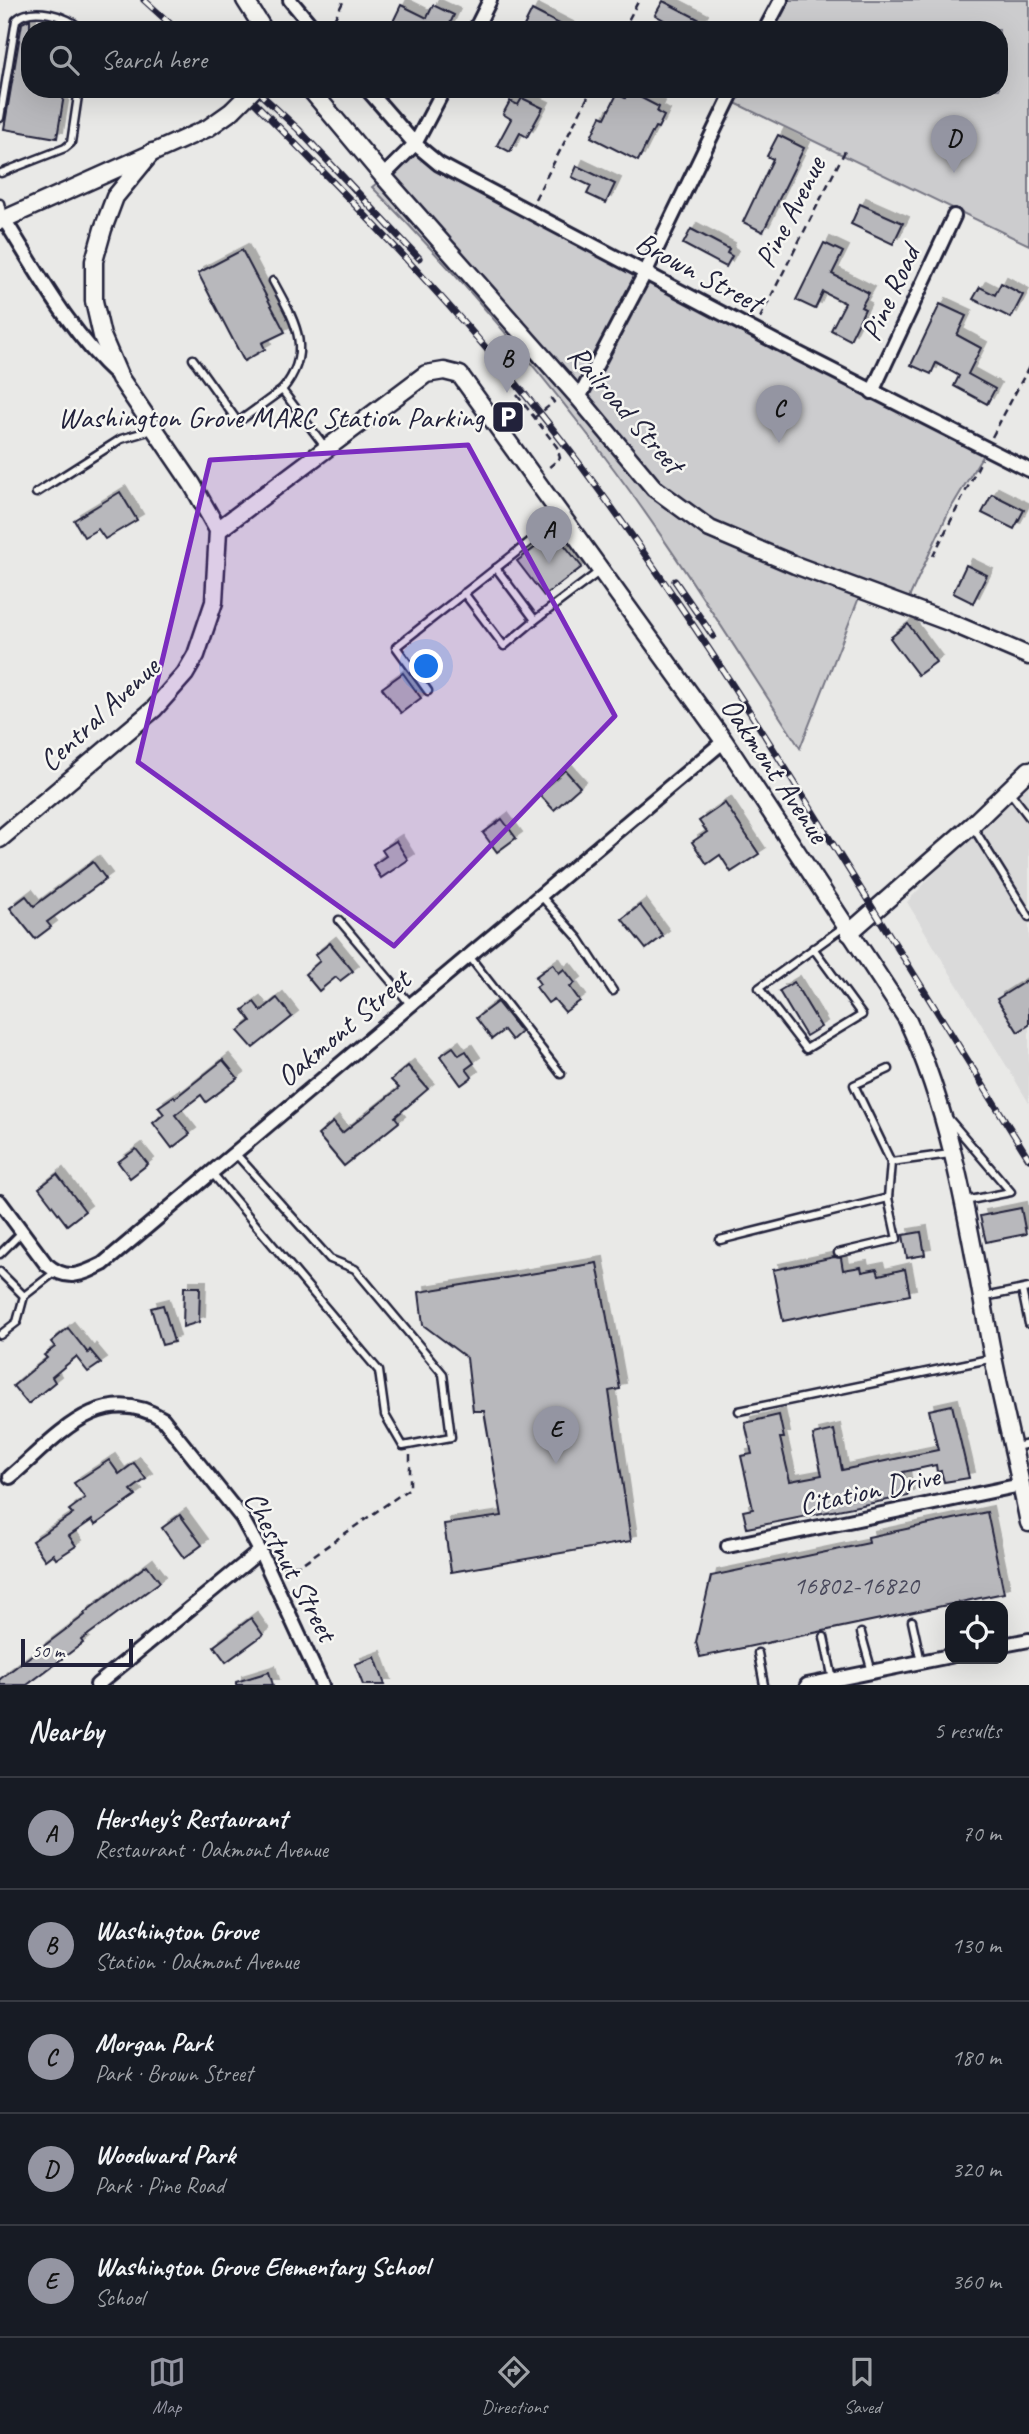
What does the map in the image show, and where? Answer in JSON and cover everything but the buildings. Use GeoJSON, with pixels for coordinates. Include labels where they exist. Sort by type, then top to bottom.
{"type":"FeatureCollection","features":[{"type":"Feature","properties":{"kind":"street"},"geometry":{"type":"LineString","coordinates":[[245,0],[258,21]]}},
{"type":"Feature","properties":{"kind":"street"},"geometry":{"type":"LineString","coordinates":[[290,0],[307,21]]}},
{"type":"Feature","properties":{"kind":"street"},"geometry":{"type":"LineString","coordinates":[[480,21],[490,0]]}},
{"type":"Feature","properties":{"kind":"street"},"geometry":{"type":"LineString","coordinates":[[770,21],[781,0]]}},
{"type":"Feature","properties":{"kind":"street"},"geometry":{"type":"LineString","coordinates":[[120,378],[99,359],[73,328],[1,214],[208,128],[245,98]]}},
{"type":"Feature","properties":{"kind":"street","name":"Railroad Street"},"geometry":{"type":"LineString","coordinates":[[318,98],[654,488],[710,529],[1029,656]]}},
{"type":"Feature","properties":{"kind":"street","name":"Brown Street"},"geometry":{"type":"LineString","coordinates":[[375,98],[415,144],[439,164],[872,392],[1029,470]]}},
{"type":"Feature","properties":{"kind":"street"},"geometry":{"type":"LineString","coordinates":[[383,176],[415,144],[439,98]]}},
{"type":"Feature","properties":{"kind":"street"},"geometry":{"type":"LineString","coordinates":[[579,398],[645,273],[730,98]]}},
{"type":"Feature","properties":{"kind":"street"},"geometry":{"type":"LineString","coordinates":[[152,152],[116,197],[103,229],[94,261],[94,301],[99,325],[120,378],[192,485],[218,530]]}},
{"type":"Feature","properties":{"kind":"street","name":"Pine Road"},"geometry":{"type":"LineString","coordinates":[[872,392],[954,216]]}},
{"type":"Feature","properties":{"kind":"street","name":"Oakmont Avenue"},"geometry":{"type":"LineString","coordinates":[[218,530],[426,374],[444,371],[460,375],[724,741],[906,1019],[921,1050],[942,1111],[963,1201],[993,1358],[1021,1446],[1021,1485],[1029,1523]]}},
{"type":"Feature","properties":{"kind":"street","name":"Central Avenue"},"geometry":{"type":"LineString","coordinates":[[0,839],[154,709],[185,674],[196,654],[214,602],[218,530]]}},
{"type":"Feature","properties":{"kind":"street","name":"Oakmont Street"},"geometry":{"type":"LineString","coordinates":[[55,1272],[69,1276],[82,1275],[103,1264],[724,741]]}},
{"type":"Feature","properties":{"kind":"street"},"geometry":{"type":"LineString","coordinates":[[847,929],[972,825],[1029,770]]}},
{"type":"Feature","properties":{"kind":"street"},"geometry":{"type":"LineString","coordinates":[[3,1211],[55,1272]]}},
{"type":"Feature","properties":{"kind":"street","name":"Chestnut Street"},"geometry":{"type":"LineString","coordinates":[[10,1477],[75,1421],[91,1412],[122,1405],[150,1411],[163,1419],[242,1518],[322,1685]]}},
{"type":"Feature","properties":{"kind":"street","name":"Citation Drive"},"geometry":{"type":"LineString","coordinates":[[728,1546],[1021,1485]]}},
{"type":"Feature","properties":{"kind":"street"},"geometry":{"type":"LineString","coordinates":[[97,1685],[260,1551]]}},
{"type":"Feature","properties":{"kind":"street"},"geometry":{"type":"LineString","coordinates":[[1008,1644],[1029,1640]]}},
{"type":"Feature","properties":{"kind":"street"},"geometry":{"type":"LineString","coordinates":[[807,1685],[945,1657]]}},
{"type":"Feature","properties":{"kind":"lane"},"geometry":{"type":"LineString","coordinates":[[0,118],[16,20],[29,12],[70,21]]}},
{"type":"Feature","properties":{"kind":"lane"},"geometry":{"type":"LineString","coordinates":[[0,172],[65,148],[71,143],[78,98]]}},
{"type":"Feature","properties":{"kind":"lane"},"geometry":{"type":"LineString","coordinates":[[193,359],[238,422],[282,390],[294,375],[299,358],[299,342],[294,320],[273,281]]}},
{"type":"Feature","properties":{"kind":"lane"},"geometry":{"type":"LineString","coordinates":[[282,390],[327,449]]}},
{"type":"Feature","properties":{"kind":"lane"},"geometry":{"type":"LineString","coordinates":[[36,493],[121,439],[154,429]]}},
{"type":"Feature","properties":{"kind":"lane"},"geometry":{"type":"LineString","coordinates":[[428,691],[396,647],[563,516]]}},
{"type":"Feature","properties":{"kind":"lane"},"geometry":{"type":"LineString","coordinates":[[496,568],[535,620]]}},
{"type":"Feature","properties":{"kind":"lane"},"geometry":{"type":"LineString","coordinates":[[464,593],[504,646],[602,570]]}},
{"type":"Feature","properties":{"kind":"lane"},"geometry":{"type":"LineString","coordinates":[[1009,790],[1029,817]]}},
{"type":"Feature","properties":{"kind":"lane"},"geometry":{"type":"LineString","coordinates":[[972,825],[1029,916]]}},
{"type":"Feature","properties":{"kind":"lane"},"geometry":{"type":"LineString","coordinates":[[541,896],[579,939],[613,991]]}},
{"type":"Feature","properties":{"kind":"lane"},"geometry":{"type":"LineString","coordinates":[[339,920],[411,1005]]}},
{"type":"Feature","properties":{"kind":"lane"},"geometry":{"type":"LineString","coordinates":[[813,948],[862,1015],[806,1049],[759,988],[813,948],[847,929]]}},
{"type":"Feature","properties":{"kind":"lane"},"geometry":{"type":"LineString","coordinates":[[469,956],[561,1073]]}},
{"type":"Feature","properties":{"kind":"lane"},"geometry":{"type":"LineString","coordinates":[[838,1253],[897,1239],[888,1198],[891,1162],[854,1084],[889,1069]]}},
{"type":"Feature","properties":{"kind":"lane"},"geometry":{"type":"LineString","coordinates":[[942,1111],[1011,1192],[963,1201]]}},
{"type":"Feature","properties":{"kind":"lane"},"geometry":{"type":"LineString","coordinates":[[212,1173],[379,1371],[385,1415],[403,1446],[451,1437],[443,1374],[355,1269],[330,1259],[235,1153]]}},
{"type":"Feature","properties":{"kind":"lane"},"geometry":{"type":"LineString","coordinates":[[891,1162],[952,1154]]}},
{"type":"Feature","properties":{"kind":"lane"},"geometry":{"type":"LineString","coordinates":[[720,1240],[888,1198]]}},
{"type":"Feature","properties":{"kind":"lane"},"geometry":{"type":"LineString","coordinates":[[0,1254],[22,1232]]}},
{"type":"Feature","properties":{"kind":"lane"},"geometry":{"type":"LineString","coordinates":[[0,1272],[24,1296]]}},
{"type":"Feature","properties":{"kind":"lane"},"geometry":{"type":"LineString","coordinates":[[0,1335],[17,1322],[24,1296],[55,1272]]}},
{"type":"Feature","properties":{"kind":"lane"},"geometry":{"type":"LineString","coordinates":[[982,1297],[1025,1289],[1029,1324]]}},
{"type":"Feature","properties":{"kind":"lane"},"geometry":{"type":"LineString","coordinates":[[739,1411],[993,1358]]}},
{"type":"Feature","properties":{"kind":"lane"},"geometry":{"type":"LineString","coordinates":[[912,1621],[921,1662]]}},
{"type":"Feature","properties":{"kind":"lane"},"geometry":{"type":"LineString","coordinates":[[862,1633],[872,1672]]}},
{"type":"Feature","properties":{"kind":"lane"},"geometry":{"type":"LineString","coordinates":[[824,1637],[833,1680]]}},
{"type":"Feature","properties":{"kind":"lane"},"geometry":{"type":"LineString","coordinates":[[758,1653],[764,1685]]}},
{"type":"Feature","properties":{"kind":"path"},"geometry":{"type":"LineString","coordinates":[[334,21],[344,0]]}},
{"type":"Feature","properties":{"kind":"path"},"geometry":{"type":"LineString","coordinates":[[628,21],[639,0]]}},
{"type":"Feature","properties":{"kind":"path"},"geometry":{"type":"LineString","coordinates":[[528,211],[587,98]]}},
{"type":"Feature","properties":{"kind":"path","name":"Pine Avenue"},"geometry":{"type":"LineString","coordinates":[[754,330],[845,151]]}},
{"type":"Feature","properties":{"kind":"path"},"geometry":{"type":"LineString","coordinates":[[517,395],[557,447],[560,458]]}},
{"type":"Feature","properties":{"kind":"path"},"geometry":{"type":"LineString","coordinates":[[534,418],[554,402],[549,396]]}},
{"type":"Feature","properties":{"kind":"path"},"geometry":{"type":"LineString","coordinates":[[270,1572],[275,1567],[300,1565],[410,1488],[410,1445]]}},
{"type":"Feature","properties":{"kind":"highlighted area"},"geometry":{"type":"Polygon","coordinates":[[[468,445],[615,716],[394,946],[138,762],[210,460],[468,445]]]}},
{"type":"Feature","properties":{"kind":"shaded area"},"geometry":{"type":"Polygon","coordinates":[[[782,0],[1029,0],[1029,245],[729,100],[1008,98],[1008,21],[771,21],[782,0]]]}},
{"type":"Feature","properties":{"kind":"shaded area"},"geometry":{"type":"Polygon","coordinates":[[[414,153],[638,275],[984,453],[948,513],[908,600],[864,585],[800,748],[669,547],[614,469],[535,368],[482,306],[372,187],[414,153]]]}},
{"type":"Feature","properties":{"kind":"shaded area"},"geometry":{"type":"Polygon","coordinates":[[[1029,773],[1029,1103],[907,902],[1029,773]]]}},
{"type":"Feature","properties":{"kind":"railway"},"geometry":{"type":"LineString","coordinates":[[144,0],[167,21]]}},
{"type":"Feature","properties":{"kind":"railway"},"geometry":{"type":"LineString","coordinates":[[250,98],[375,225],[461,319],[503,367],[582,467],[649,560],[743,702],[1029,1159]]}},
{"type":"Feature","properties":{"kind":"railway"},"geometry":{"type":"LineString","coordinates":[[265,98],[298,129],[419,258]]}},
{"type":"Feature","properties":{"kind":"railway"},"geometry":{"type":"LineString","coordinates":[[675,581],[713,636]]}},
{"type":"Feature","properties":{"kind":"place","name":"Woodward Park"},"geometry":{"type":"Point","coordinates":[954,173]}},
{"type":"Feature","properties":{"kind":"place","name":"Washington Grove"},"geometry":{"type":"Point","coordinates":[507,393]}},
{"type":"Feature","properties":{"kind":"place","name":"Washington Grove MARC Station Parking"},"geometry":{"type":"Point","coordinates":[508,417]}},
{"type":"Feature","properties":{"kind":"place","name":"Morgan Park"},"geometry":{"type":"Point","coordinates":[779,443]}},
{"type":"Feature","properties":{"kind":"place","name":"Hershey's Restaurant"},"geometry":{"type":"Point","coordinates":[549,564]}},
{"type":"Feature","properties":{"kind":"place","name":"Washington Grove Elementary School"},"geometry":{"type":"Point","coordinates":[556,1464]}}]}
